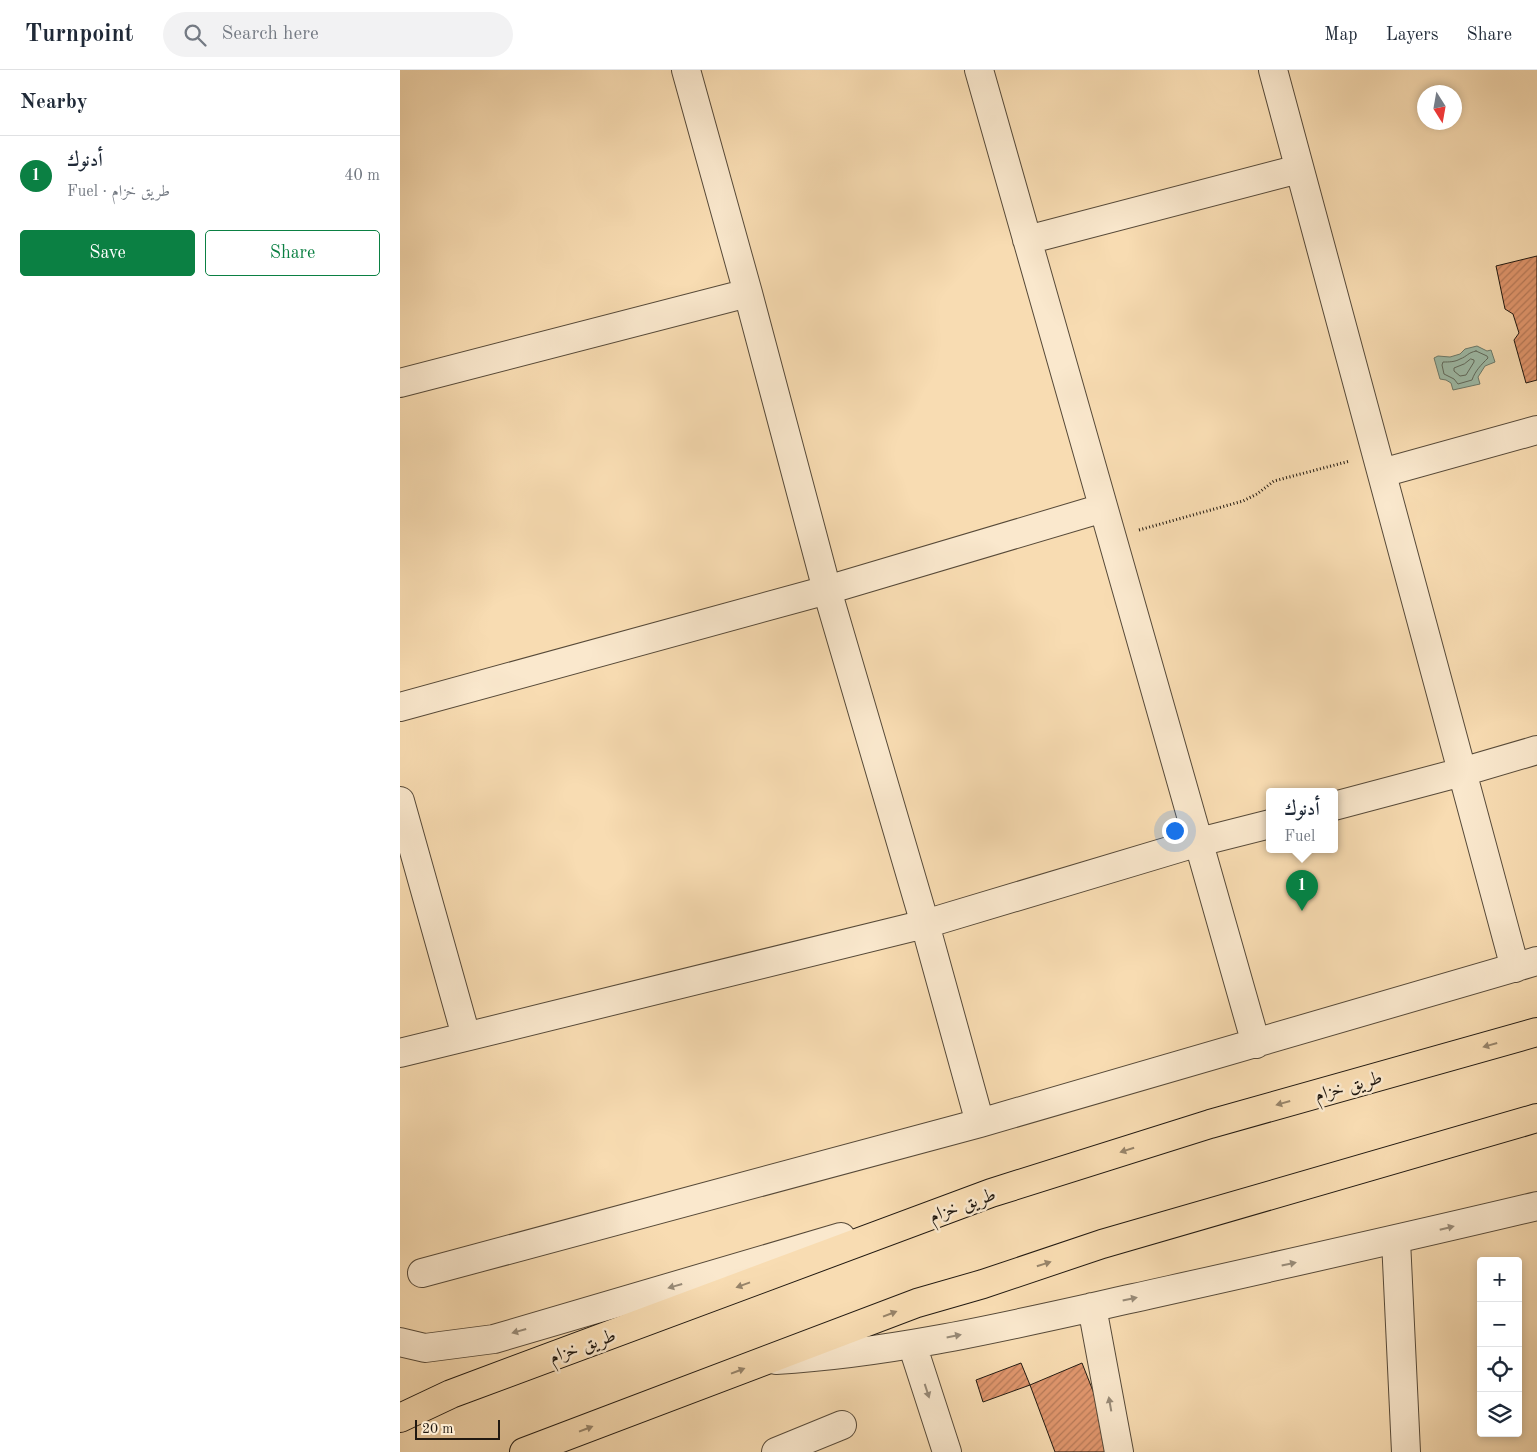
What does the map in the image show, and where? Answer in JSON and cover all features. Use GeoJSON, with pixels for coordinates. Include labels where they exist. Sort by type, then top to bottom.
{"type":"FeatureCollection","features":[{"type":"Feature","properties":{"kind":"main road","name":"طريق خزام"},"geometry":{"type":"LineString","coordinates":[[400,1418],[451,1394],[991,1193],[1210,1124],[1537,1032]]}},
{"type":"Feature","properties":{"kind":"main road"},"geometry":{"type":"LineString","coordinates":[[524,1452],[917,1303],[982,1284],[1102,1244],[1537,1118]]}},
{"type":"Feature","properties":{"kind":"street"},"geometry":{"type":"LineString","coordinates":[[686,70],[827,590],[925,924],[980,1123]]}},
{"type":"Feature","properties":{"kind":"street"},"geometry":{"type":"LineString","coordinates":[[979,70],[1256,1044]]}},
{"type":"Feature","properties":{"kind":"street"},"geometry":{"type":"LineString","coordinates":[[422,1273],[980,1123],[1526,964],[1462,772],[1273,70]]}},
{"type":"Feature","properties":{"kind":"street"},"geometry":{"type":"LineString","coordinates":[[1027,240],[1300,169]]}},
{"type":"Feature","properties":{"kind":"street"},"geometry":{"type":"LineString","coordinates":[[400,383],[748,293]]}},
{"type":"Feature","properties":{"kind":"street"},"geometry":{"type":"LineString","coordinates":[[1379,464],[1537,430]]}},
{"type":"Feature","properties":{"kind":"street"},"geometry":{"type":"LineString","coordinates":[[400,707],[827,590],[1103,508]]}},
{"type":"Feature","properties":{"kind":"street"},"geometry":{"type":"LineString","coordinates":[[1338,805],[1537,750]]}},
{"type":"Feature","properties":{"kind":"street"},"geometry":{"type":"LineString","coordinates":[[400,800],[466,1036]]}},
{"type":"Feature","properties":{"kind":"street"},"geometry":{"type":"LineString","coordinates":[[400,1053],[925,924],[1199,842],[1266,825]]}},
{"type":"Feature","properties":{"kind":"street"},"geometry":{"type":"LineString","coordinates":[[400,1342],[425,1348],[494,1339],[991,1193]]}},
{"type":"Feature","properties":{"kind":"street"},"geometry":{"type":"LineString","coordinates":[[767,1360],[845,1354],[912,1344],[1092,1307],[1396,1240],[1537,1206]]}},
{"type":"Feature","properties":{"kind":"street"},"geometry":{"type":"LineString","coordinates":[[1396,1240],[1406,1452]]}},
{"type":"Feature","properties":{"kind":"street"},"geometry":{"type":"LineString","coordinates":[[1092,1307],[1118,1452]]}},
{"type":"Feature","properties":{"kind":"street"},"geometry":{"type":"LineString","coordinates":[[912,1344],[947,1452]]}},
{"type":"Feature","properties":{"kind":"street"},"geometry":{"type":"LineString","coordinates":[[776,1452],[842,1424]]}},
{"type":"Feature","properties":{"kind":"path"},"geometry":{"type":"LineString","coordinates":[[1112,538],[1243,502],[1274,481],[1379,464]]}},
{"type":"Feature","properties":{"kind":"water"},"geometry":{"type":"Polygon","coordinates":[[[1477,346],[1487,351],[1491,350],[1495,362],[1485,366],[1478,377],[1480,384],[1453,390],[1451,383],[1440,379],[1434,358],[1438,356],[1450,357],[1460,354],[1465,349],[1477,346]]]}},
{"type":"Feature","properties":{"kind":"building"},"geometry":{"type":"Polygon","coordinates":[[[1537,256],[1537,380],[1526,383],[1514,340],[1519,333],[1513,314],[1505,309],[1496,266],[1537,256]]]}},
{"type":"Feature","properties":{"kind":"building"},"geometry":{"type":"Polygon","coordinates":[[[1021,1363],[1030,1385],[983,1402],[976,1380],[1021,1363]]]}},
{"type":"Feature","properties":{"kind":"building"},"geometry":{"type":"Polygon","coordinates":[[[1082,1363],[1117,1452],[1055,1452],[1030,1385],[1082,1363]]]}},
{"type":"Feature","properties":{"kind":"place","name":"أدنوك"},"geometry":{"type":"Point","coordinates":[1302,911]}}]}
